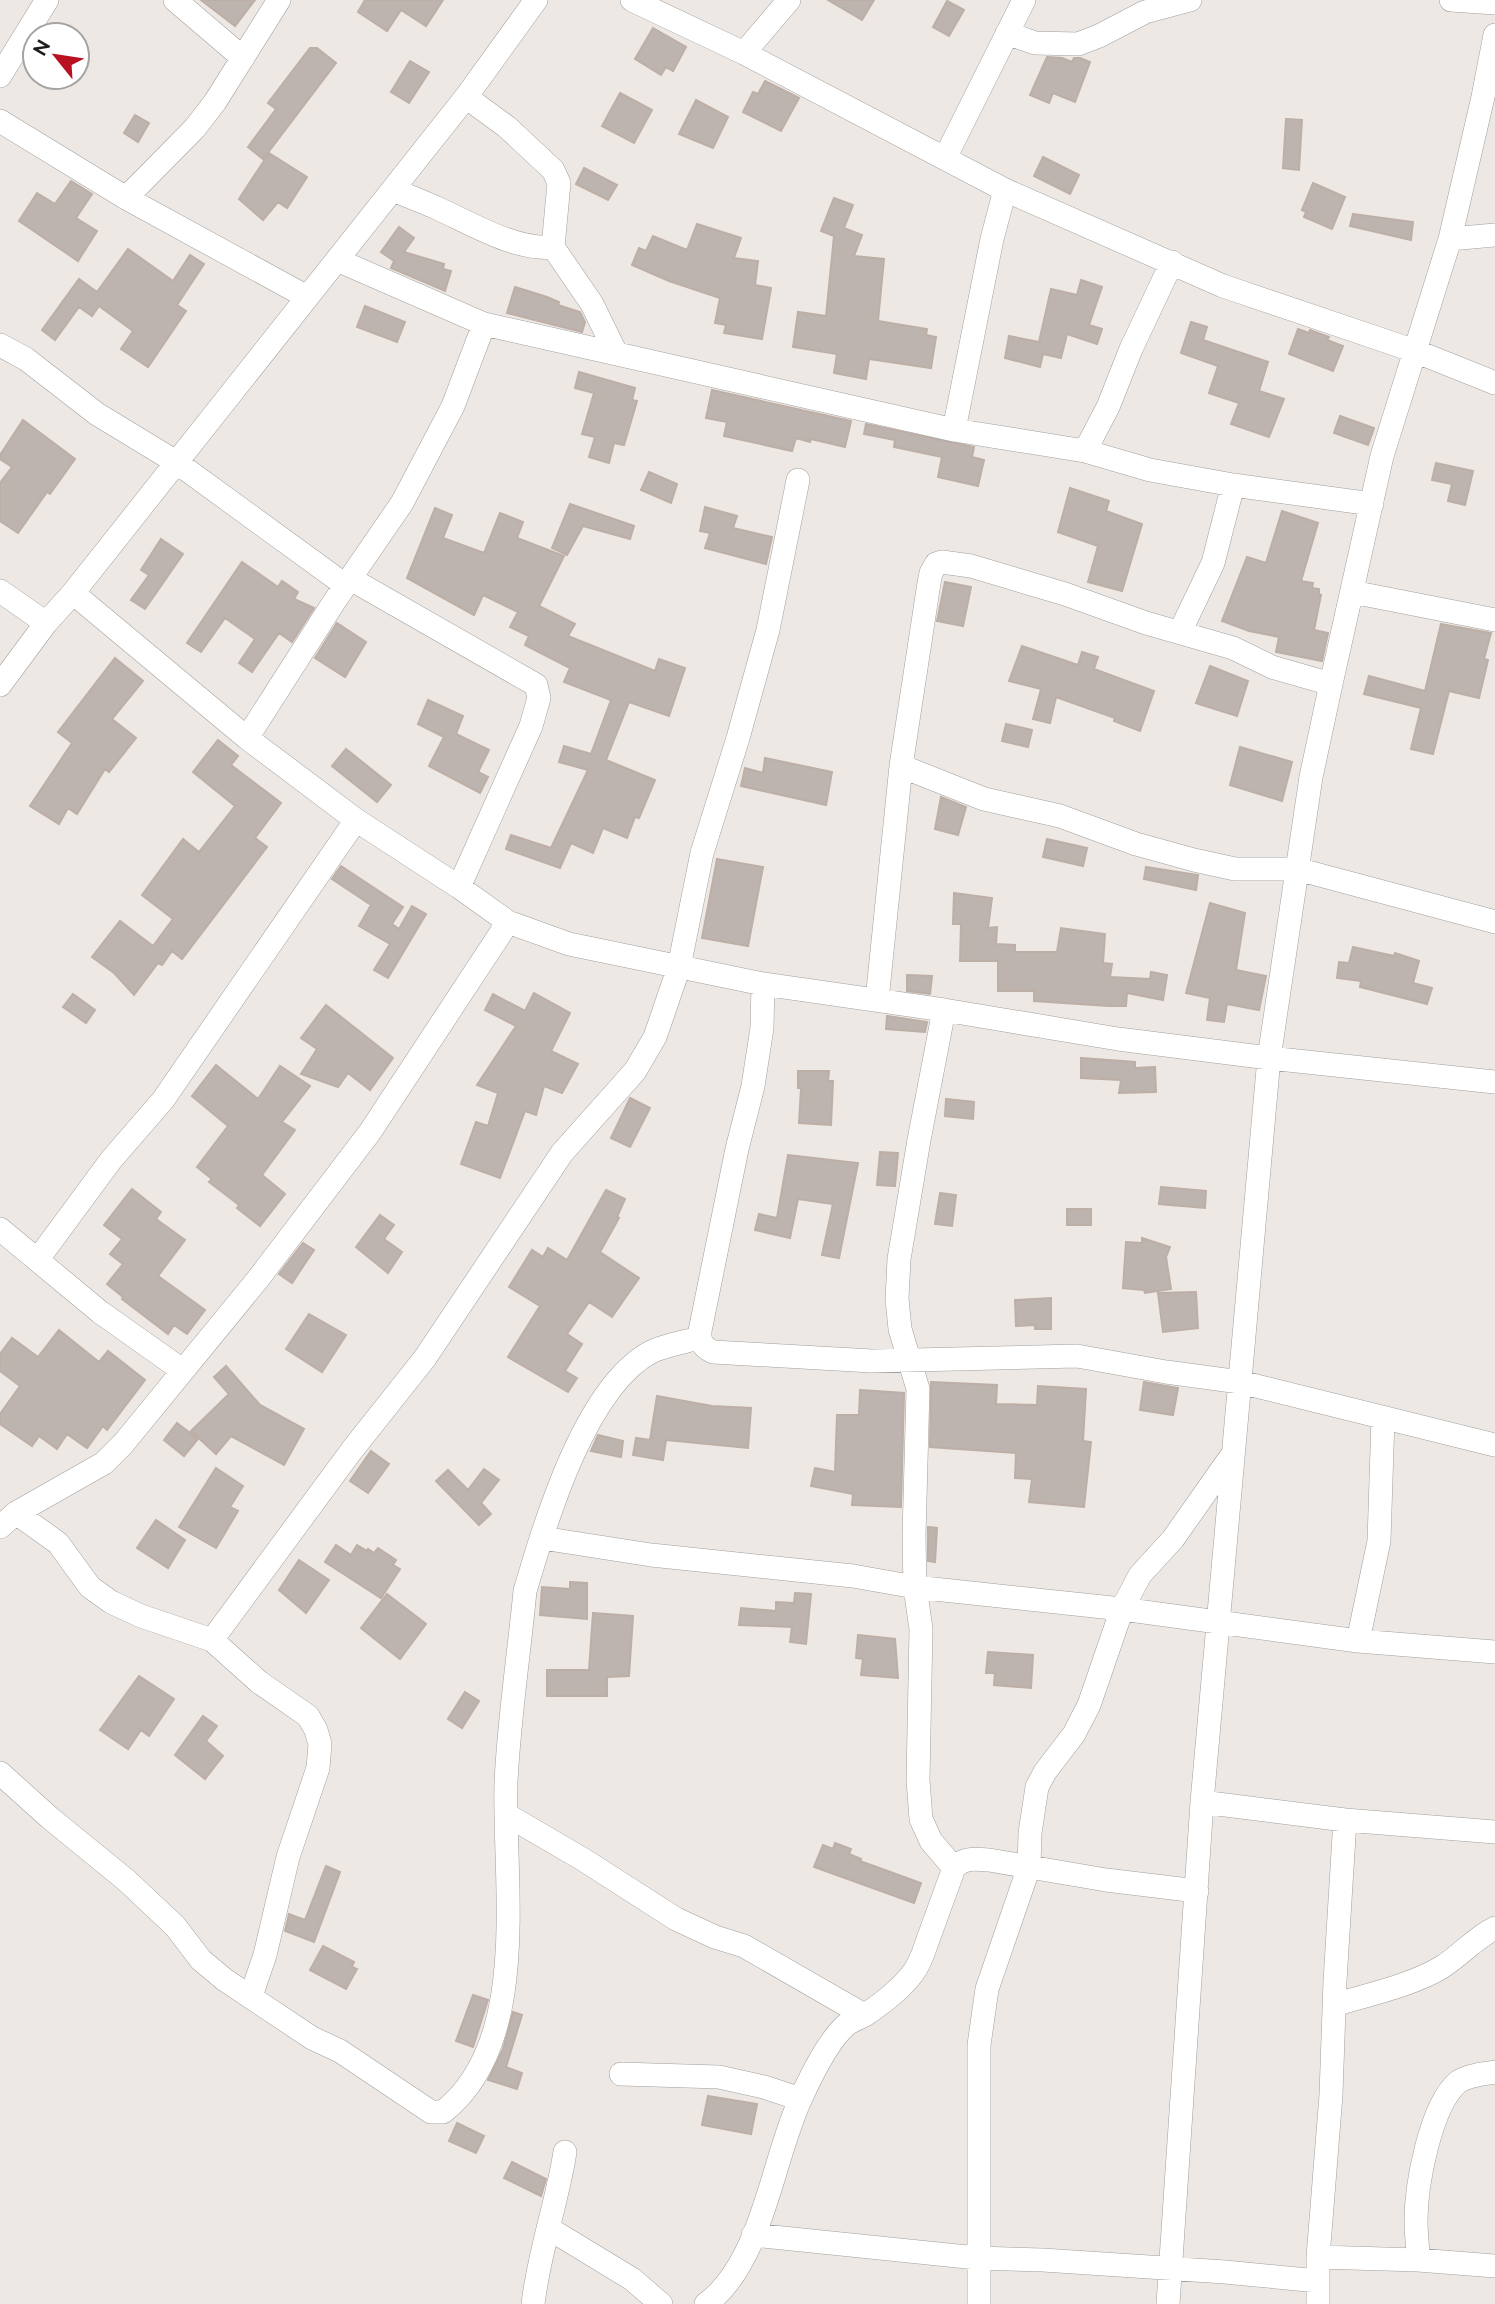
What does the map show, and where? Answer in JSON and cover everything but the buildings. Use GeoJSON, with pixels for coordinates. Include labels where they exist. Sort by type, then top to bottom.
{"type":"FeatureCollection","features":[{"type":"Feature","properties":{"kind":"street"},"geometry":{"type":"LineString","coordinates":[[0,76],[47,0]]}},
{"type":"Feature","properties":{"kind":"street"},"geometry":{"type":"LineString","coordinates":[[175,0],[243,58]]}},
{"type":"Feature","properties":{"kind":"street"},"geometry":{"type":"LineString","coordinates":[[126,198],[195,128],[215,102],[279,0]]}},
{"type":"Feature","properties":{"kind":"street"},"geometry":{"type":"LineString","coordinates":[[632,0],[744,53],[1005,190],[1223,286],[1415,351],[1495,383]]}},
{"type":"Feature","properties":{"kind":"street"},"geometry":{"type":"LineString","coordinates":[[744,53],[789,0]]}},
{"type":"Feature","properties":{"kind":"street"},"geometry":{"type":"LineString","coordinates":[[945,159],[1024,0]]}},
{"type":"Feature","properties":{"kind":"street"},"geometry":{"type":"LineString","coordinates":[[1007,33],[1035,43],[1078,44],[1145,12],[1190,0]]}},
{"type":"Feature","properties":{"kind":"street"},"geometry":{"type":"LineString","coordinates":[[1451,0],[1495,3]]}},
{"type":"Feature","properties":{"kind":"street"},"geometry":{"type":"LineString","coordinates":[[0,685],[46,623],[73,593],[466,97],[525,4]]}},
{"type":"Feature","properties":{"kind":"street"},"geometry":{"type":"LineString","coordinates":[[1168,2304],[1180,2095],[1202,1802],[1269,1058],[1311,777],[1331,684],[1382,456],[1450,239],[1489,98],[1495,35]]}},
{"type":"Feature","properties":{"kind":"street"},"geometry":{"type":"LineString","coordinates":[[466,97],[507,127],[553,170],[559,183],[553,247],[592,304],[617,353]]}},
{"type":"Feature","properties":{"kind":"street"},"geometry":{"type":"LineString","coordinates":[[0,121],[126,198],[307,297]]}},
{"type":"Feature","properties":{"kind":"street"},"geometry":{"type":"LineString","coordinates":[[393,190],[484,231],[538,249],[553,247]]}},
{"type":"Feature","properties":{"kind":"street"},"geometry":{"type":"LineString","coordinates":[[954,430],[992,239],[1005,190]]}},
{"type":"Feature","properties":{"kind":"street"},"geometry":{"type":"LineString","coordinates":[[1450,239],[1495,235]]}},
{"type":"Feature","properties":{"kind":"street"},"geometry":{"type":"LineString","coordinates":[[337,260],[484,324],[954,430],[1085,451],[1150,470],[1233,485],[1372,504]]}},
{"type":"Feature","properties":{"kind":"street"},"geometry":{"type":"LineString","coordinates":[[1085,451],[1108,407],[1171,262]]}},
{"type":"Feature","properties":{"kind":"street"},"geometry":{"type":"LineString","coordinates":[[247,738],[347,582],[402,503],[453,406],[484,324]]}},
{"type":"Feature","properties":{"kind":"street"},"geometry":{"type":"LineString","coordinates":[[0,345],[26,359],[97,414],[176,462],[347,582],[536,685],[539,698],[531,726],[459,887]]}},
{"type":"Feature","properties":{"kind":"street"},"geometry":{"type":"LineString","coordinates":[[212,1640],[352,1450],[425,1358],[562,1153],[635,1071],[655,1037],[679,967],[702,853],[768,630],[798,480]]}},
{"type":"Feature","properties":{"kind":"street"},"geometry":{"type":"LineString","coordinates":[[1180,632],[1213,563],[1233,485]]}},
{"type":"Feature","properties":{"kind":"street"},"geometry":{"type":"LineString","coordinates":[[877,1000],[901,766],[929,583],[936,565],[942,562],[971,566],[1233,648],[1272,667],[1331,684]]}},
{"type":"Feature","properties":{"kind":"street"},"geometry":{"type":"LineString","coordinates":[[0,591],[46,623]]}},
{"type":"Feature","properties":{"kind":"street"},"geometry":{"type":"LineString","coordinates":[[1352,592],[1495,620]]}},
{"type":"Feature","properties":{"kind":"street"},"geometry":{"type":"LineString","coordinates":[[73,593],[247,738],[356,820],[508,922],[569,944],[763,984],[1118,1039],[1495,1082]]}},
{"type":"Feature","properties":{"kind":"street"},"geometry":{"type":"LineString","coordinates":[[901,766],[984,799],[1060,816],[1136,844],[1194,860],[1235,869],[1297,869],[1495,922]]}},
{"type":"Feature","properties":{"kind":"street"},"geometry":{"type":"LineString","coordinates":[[38,1259],[111,1160],[163,1100],[356,820]]}},
{"type":"Feature","properties":{"kind":"street"},"geometry":{"type":"LineString","coordinates":[[8,1520],[104,1463],[123,1444],[258,1279],[370,1132],[508,922]]}},
{"type":"Feature","properties":{"kind":"street"},"geometry":{"type":"LineString","coordinates":[[763,984],[762,1028],[753,1086],[737,1149],[699,1338],[705,1348],[713,1352],[872,1361],[1077,1356],[1240,1382],[1495,1445]]}},
{"type":"Feature","properties":{"kind":"street"},"geometry":{"type":"LineString","coordinates":[[944,1010],[899,1259],[897,1299],[900,1329],[918,1389],[914,1536],[915,1587],[921,1629],[918,1780],[921,1819],[931,1841],[954,1868]]}},
{"type":"Feature","properties":{"kind":"street"},"geometry":{"type":"LineString","coordinates":[[0,1229],[100,1312],[183,1370]]}},
{"type":"Feature","properties":{"kind":"street"},"geometry":{"type":"LineString","coordinates":[[0,1773],[126,1880],[175,1926],[201,1960],[312,2038],[340,2051],[431,2112],[443,2112],[473,2080],[495,2032],[504,1981],[510,1902],[506,1783],[526,1591],[542,1538],[578,1440],[602,1398],[640,1359],[654,1350],[699,1338]]}},
{"type":"Feature","properties":{"kind":"street"},"geometry":{"type":"LineString","coordinates":[[1358,1641],[1379,1541],[1383,1418]]}},
{"type":"Feature","properties":{"kind":"street"},"geometry":{"type":"LineString","coordinates":[[979,2304],[979,2045],[987,1989],[1029,1867],[1030,1833],[1037,1787],[1074,1734],[1089,1705],[1122,1609],[1140,1575],[1173,1539],[1234,1452]]}},
{"type":"Feature","properties":{"kind":"street"},"geometry":{"type":"LineString","coordinates":[[8,1520],[58,1543],[90,1587],[111,1602],[141,1616],[212,1640],[259,1682],[308,1716],[316,1730],[320,1744],[318,1768],[288,1857],[265,1955],[251,1996]]}},
{"type":"Feature","properties":{"kind":"street"},"geometry":{"type":"LineString","coordinates":[[542,1538],[652,1555],[853,1576],[915,1587],[1122,1609],[1358,1641],[1495,1652]]}},
{"type":"Feature","properties":{"kind":"street"},"geometry":{"type":"LineString","coordinates":[[1202,1802],[1345,1819],[1495,1832]]}},
{"type":"Feature","properties":{"kind":"street"},"geometry":{"type":"LineString","coordinates":[[507,1815],[676,1919],[715,1937],[744,1946],[864,2015]]}},
{"type":"Feature","properties":{"kind":"street"},"geometry":{"type":"LineString","coordinates":[[753,2235],[977,2258],[1169,2268],[1318,2293],[1345,1819]]}},
{"type":"Feature","properties":{"kind":"street"},"geometry":{"type":"LineString","coordinates":[[706,2304],[716,2296],[735,2270],[753,2235],[770,2192],[782,2144],[800,2099],[836,2037],[847,2024],[890,1998],[914,1972],[924,1953],[954,1868],[959,1863],[970,1859],[1197,1891]]}},
{"type":"Feature","properties":{"kind":"street"},"geometry":{"type":"LineString","coordinates":[[1334,2005],[1407,1982],[1441,1968],[1495,1928]]}},
{"type":"Feature","properties":{"kind":"street"},"geometry":{"type":"LineString","coordinates":[[1419,2260],[1416,2219],[1419,2186],[1432,2126],[1444,2102],[1459,2082],[1475,2075],[1495,2072]]}},
{"type":"Feature","properties":{"kind":"street"},"geometry":{"type":"LineString","coordinates":[[621,2074],[719,2077],[764,2087],[800,2099]]}},
{"type":"Feature","properties":{"kind":"street"},"geometry":{"type":"LineString","coordinates":[[539,2299],[548,2228],[565,2152]]}},
{"type":"Feature","properties":{"kind":"street"},"geometry":{"type":"LineString","coordinates":[[548,2228],[632,2279],[662,2304]]}},
{"type":"Feature","properties":{"kind":"street"},"geometry":{"type":"LineString","coordinates":[[1318,2257],[1419,2260],[1495,2266]]}}]}
